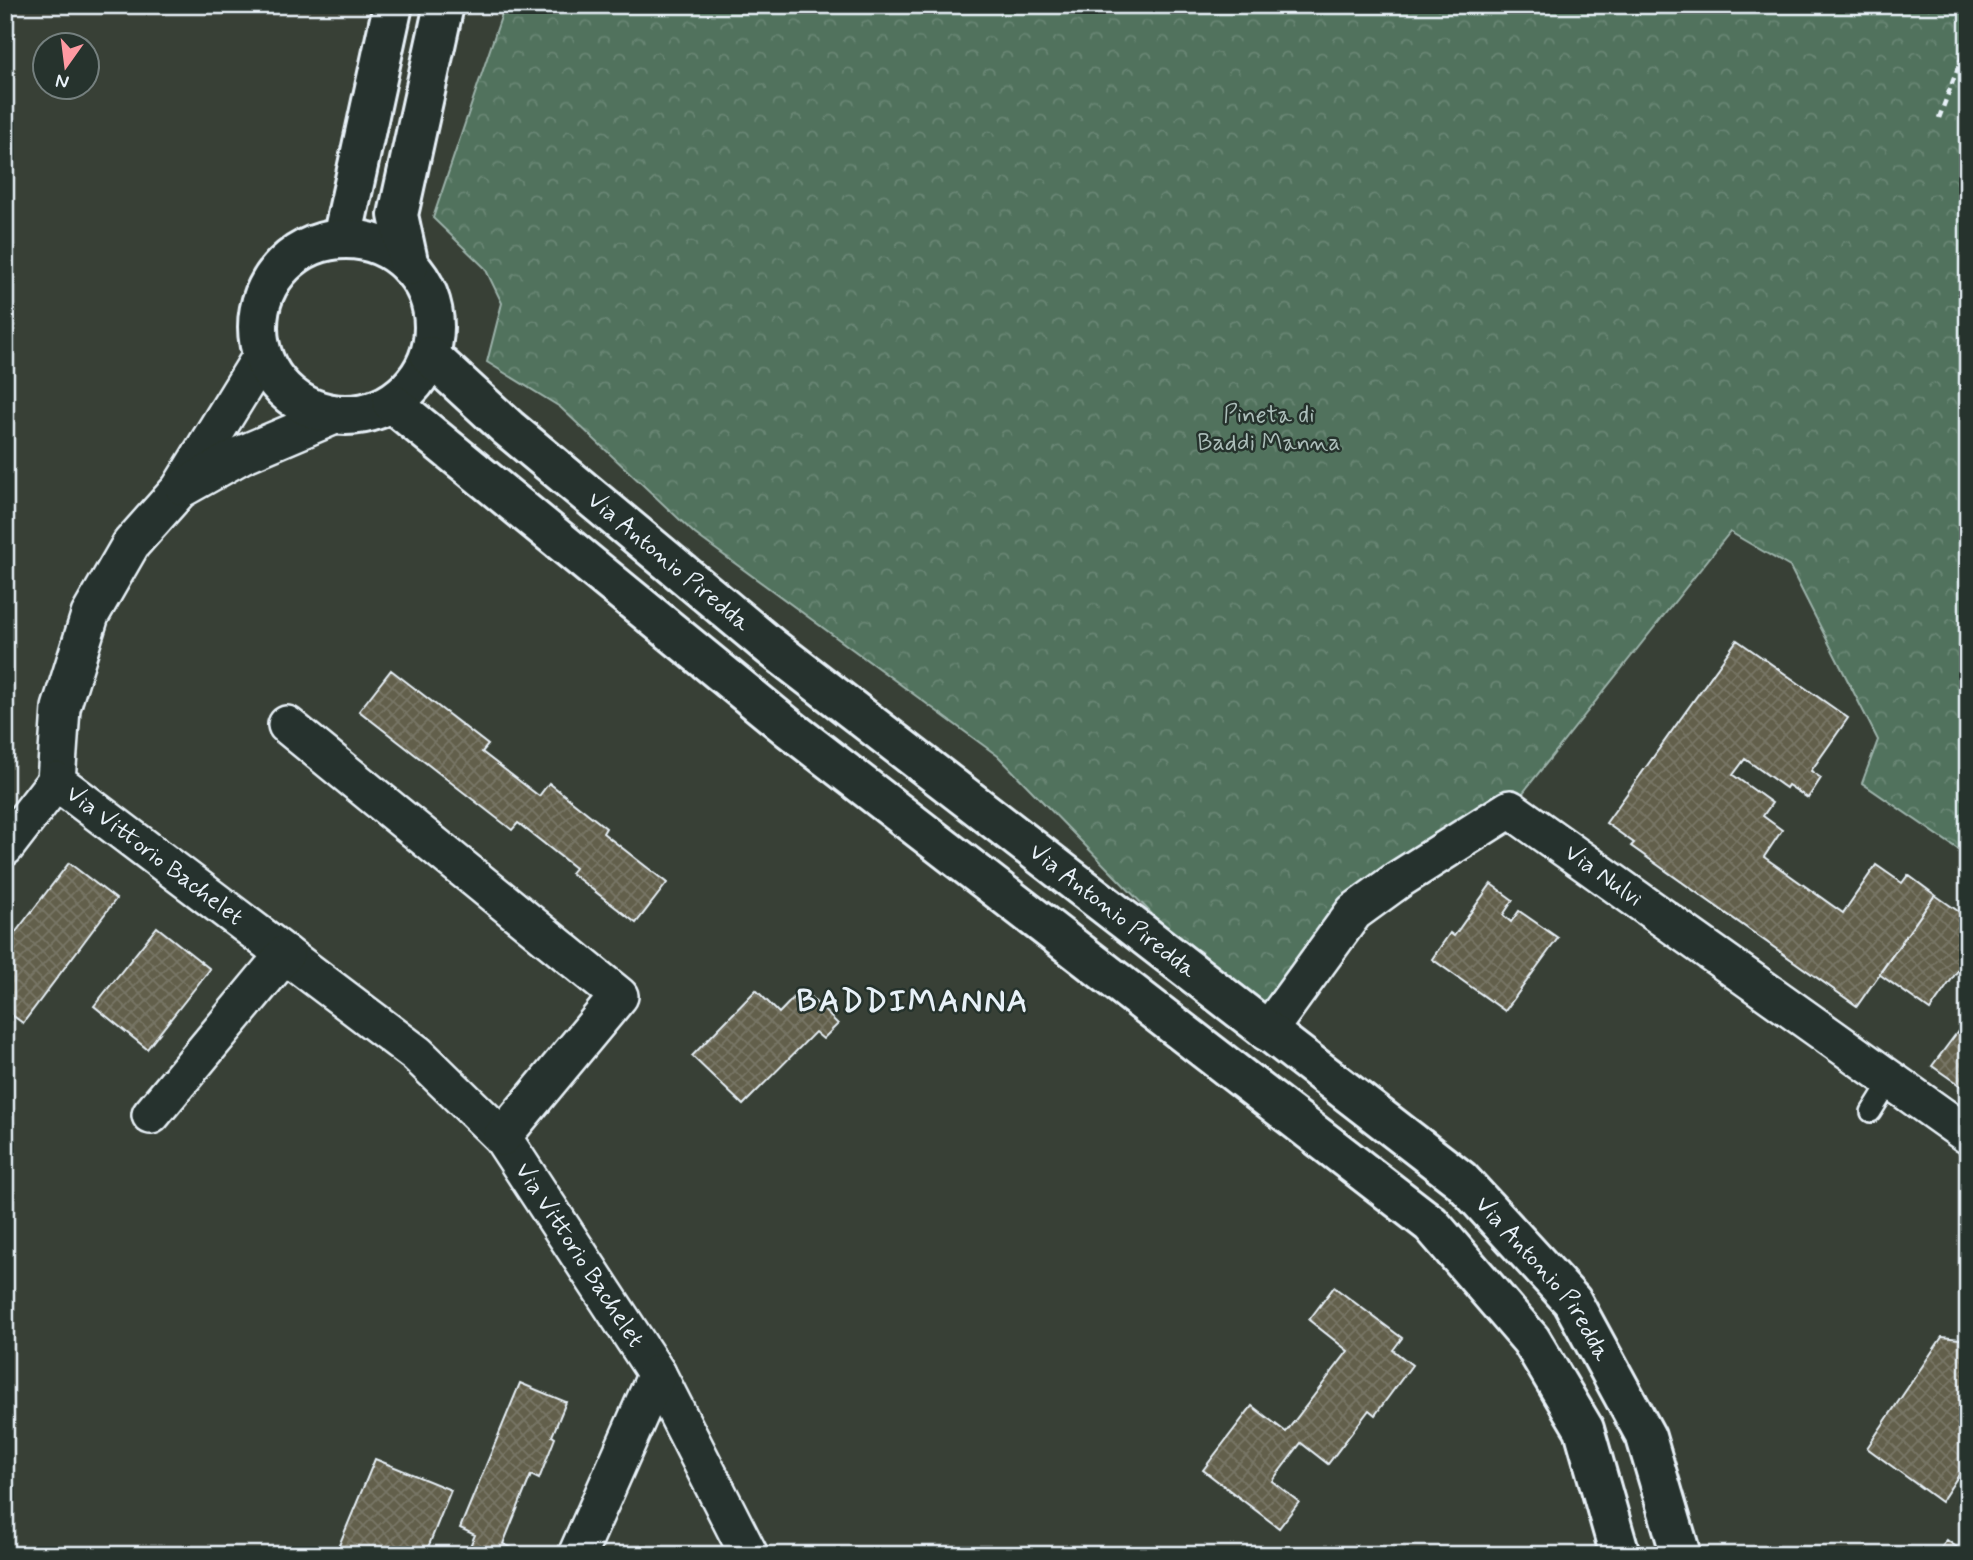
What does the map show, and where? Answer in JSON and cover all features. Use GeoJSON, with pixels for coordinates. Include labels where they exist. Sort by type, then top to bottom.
{"type":"FeatureCollection","features":[{"type":"Feature","properties":{"kind":"street"},"geometry":{"type":"LineString","coordinates":[[342,239],[393,5]]}},
{"type":"Feature","properties":{"kind":"street"},"geometry":{"type":"LineString","coordinates":[[409,265],[398,215],[444,5]]}},
{"type":"Feature","properties":{"kind":"street"},"geometry":{"type":"LineString","coordinates":[[342,239],[378,246],[409,265],[424,285],[432,308],[434,332],[430,356],[415,383],[392,403],[365,414],[335,415],[311,409],[290,396],[273,378],[262,356],[257,329],[260,302],[272,277],[291,257],[315,244],[342,239]]}},
{"type":"Feature","properties":{"kind":"street","name":"Via Vittorio Bachelet"},"geometry":{"type":"LineString","coordinates":[[262,356],[180,489],[131,544],[90,615],[61,708],[56,781],[417,1054],[502,1137],[657,1374],[749,1555]]}},
{"type":"Feature","properties":{"kind":"street","name":"Via Antonio Piredda"},"geometry":{"type":"LineString","coordinates":[[430,356],[508,428],[771,647],[1461,1180],[1572,1301],[1646,1437],[1681,1555]]}},
{"type":"Feature","properties":{"kind":"street","name":"Via Antonio Piredda"},"geometry":{"type":"LineString","coordinates":[[392,403],[790,729],[1432,1224],[1531,1340],[1584,1429],[1618,1549]]}},
{"type":"Feature","properties":{"kind":"street","name":"Via Vittorio Bachelet"},"geometry":{"type":"LineString","coordinates":[[180,489],[242,454],[335,415]]}},
{"type":"Feature","properties":{"kind":"street","name":"Via Vittorio Bachelet"},"geometry":{"type":"LineString","coordinates":[[287,725],[619,996],[502,1137]]}},
{"type":"Feature","properties":{"kind":"street"},"geometry":{"type":"LineString","coordinates":[[5,846],[56,781]]}},
{"type":"Feature","properties":{"kind":"street","name":"Via Nulvi"},"geometry":{"type":"LineString","coordinates":[[1267,1032],[1354,912],[1398,880],[1510,810],[1968,1135]]}},
{"type":"Feature","properties":{"kind":"street"},"geometry":{"type":"LineString","coordinates":[[151,1115],[285,954]]}},
{"type":"Feature","properties":{"kind":"street"},"geometry":{"type":"LineString","coordinates":[[577,1555],[657,1374]]}},
{"type":"Feature","properties":{"kind":"lane"},"geometry":{"type":"LineString","coordinates":[[1871,1112],[1891,1080]]}},
{"type":"Feature","properties":{"kind":"path"},"geometry":{"type":"LineString","coordinates":[[1939,118],[1968,41]]}},
{"type":"Feature","properties":{"kind":"green space","name":"Pineta di Baddi Manna"},"geometry":{"type":"Polygon","coordinates":[[[505,5],[1968,5],[1968,856],[1862,783],[1878,740],[1790,567],[1730,532],[1510,809],[1398,880],[1267,1032],[998,756],[695,534],[560,407],[487,362],[502,303],[485,268],[433,218],[505,5]]]}},
{"type":"Feature","properties":{"kind":"building"},"geometry":{"type":"Polygon","coordinates":[[[1737,640],[1848,718],[1811,771],[1821,778],[1808,798],[1788,785],[1786,788],[1745,759],[1733,775],[1772,803],[1763,816],[1782,830],[1764,857],[1843,913],[1876,865],[1902,883],[1908,875],[1935,895],[1857,1006],[1631,846],[1634,843],[1606,823],[1737,640]]]}},
{"type":"Feature","properties":{"kind":"building"},"geometry":{"type":"Polygon","coordinates":[[[391,670],[488,745],[482,752],[539,796],[549,783],[606,828],[603,833],[667,883],[636,923],[571,873],[575,868],[518,823],[512,830],[359,711],[391,670]]]}},
{"type":"Feature","properties":{"kind":"building"},"geometry":{"type":"Polygon","coordinates":[[[69,863],[116,899],[23,1023],[5,1010],[5,946],[69,863]]]}},
{"type":"Feature","properties":{"kind":"building"},"geometry":{"type":"Polygon","coordinates":[[[1491,884],[1513,900],[1503,915],[1511,922],[1519,911],[1558,938],[1505,1011],[1432,959],[1450,933],[1454,936],[1491,884]]]}},
{"type":"Feature","properties":{"kind":"building"},"geometry":{"type":"Polygon","coordinates":[[[1935,895],[1968,918],[1968,956],[1930,1010],[1879,974],[1935,895]]]}},
{"type":"Feature","properties":{"kind":"building"},"geometry":{"type":"Polygon","coordinates":[[[157,927],[210,969],[147,1049],[94,1006],[157,927]]]}},
{"type":"Feature","properties":{"kind":"building"},"geometry":{"type":"Polygon","coordinates":[[[802,989],[838,1024],[823,1039],[815,1032],[743,1105],[692,1056],[756,990],[779,1013],[802,989]]]}},
{"type":"Feature","properties":{"kind":"building"},"geometry":{"type":"Polygon","coordinates":[[[1968,1018],[1968,1091],[1932,1066],[1968,1018]]]}},
{"type":"Feature","properties":{"kind":"building"},"geometry":{"type":"Polygon","coordinates":[[[1334,1287],[1402,1338],[1393,1350],[1412,1365],[1375,1415],[1369,1410],[1328,1464],[1301,1443],[1272,1481],[1299,1502],[1279,1528],[1203,1470],[1252,1406],[1286,1432],[1348,1351],[1309,1320],[1334,1287]]]}},
{"type":"Feature","properties":{"kind":"building"},"geometry":{"type":"Polygon","coordinates":[[[1942,1337],[1968,1340],[1968,1461],[1941,1502],[1867,1448],[1942,1337]]]}},
{"type":"Feature","properties":{"kind":"building"},"geometry":{"type":"Polygon","coordinates":[[[520,1383],[566,1402],[552,1436],[555,1438],[539,1479],[531,1475],[503,1544],[514,1549],[511,1555],[466,1555],[475,1535],[460,1528],[520,1383]]]}},
{"type":"Feature","properties":{"kind":"building"},"geometry":{"type":"Polygon","coordinates":[[[375,1459],[451,1490],[425,1555],[335,1555],[375,1459]]]}},
{"type":"Feature","properties":{"kind":"building"},"geometry":{"type":"Polygon","coordinates":[[[1947,1540],[1967,1555],[1936,1555],[1947,1540]]]}},
{"type":"Feature","properties":{"kind":"district","name":"BADDIMANNA"},"geometry":{"type":"Point","coordinates":[913,1002]}}]}
